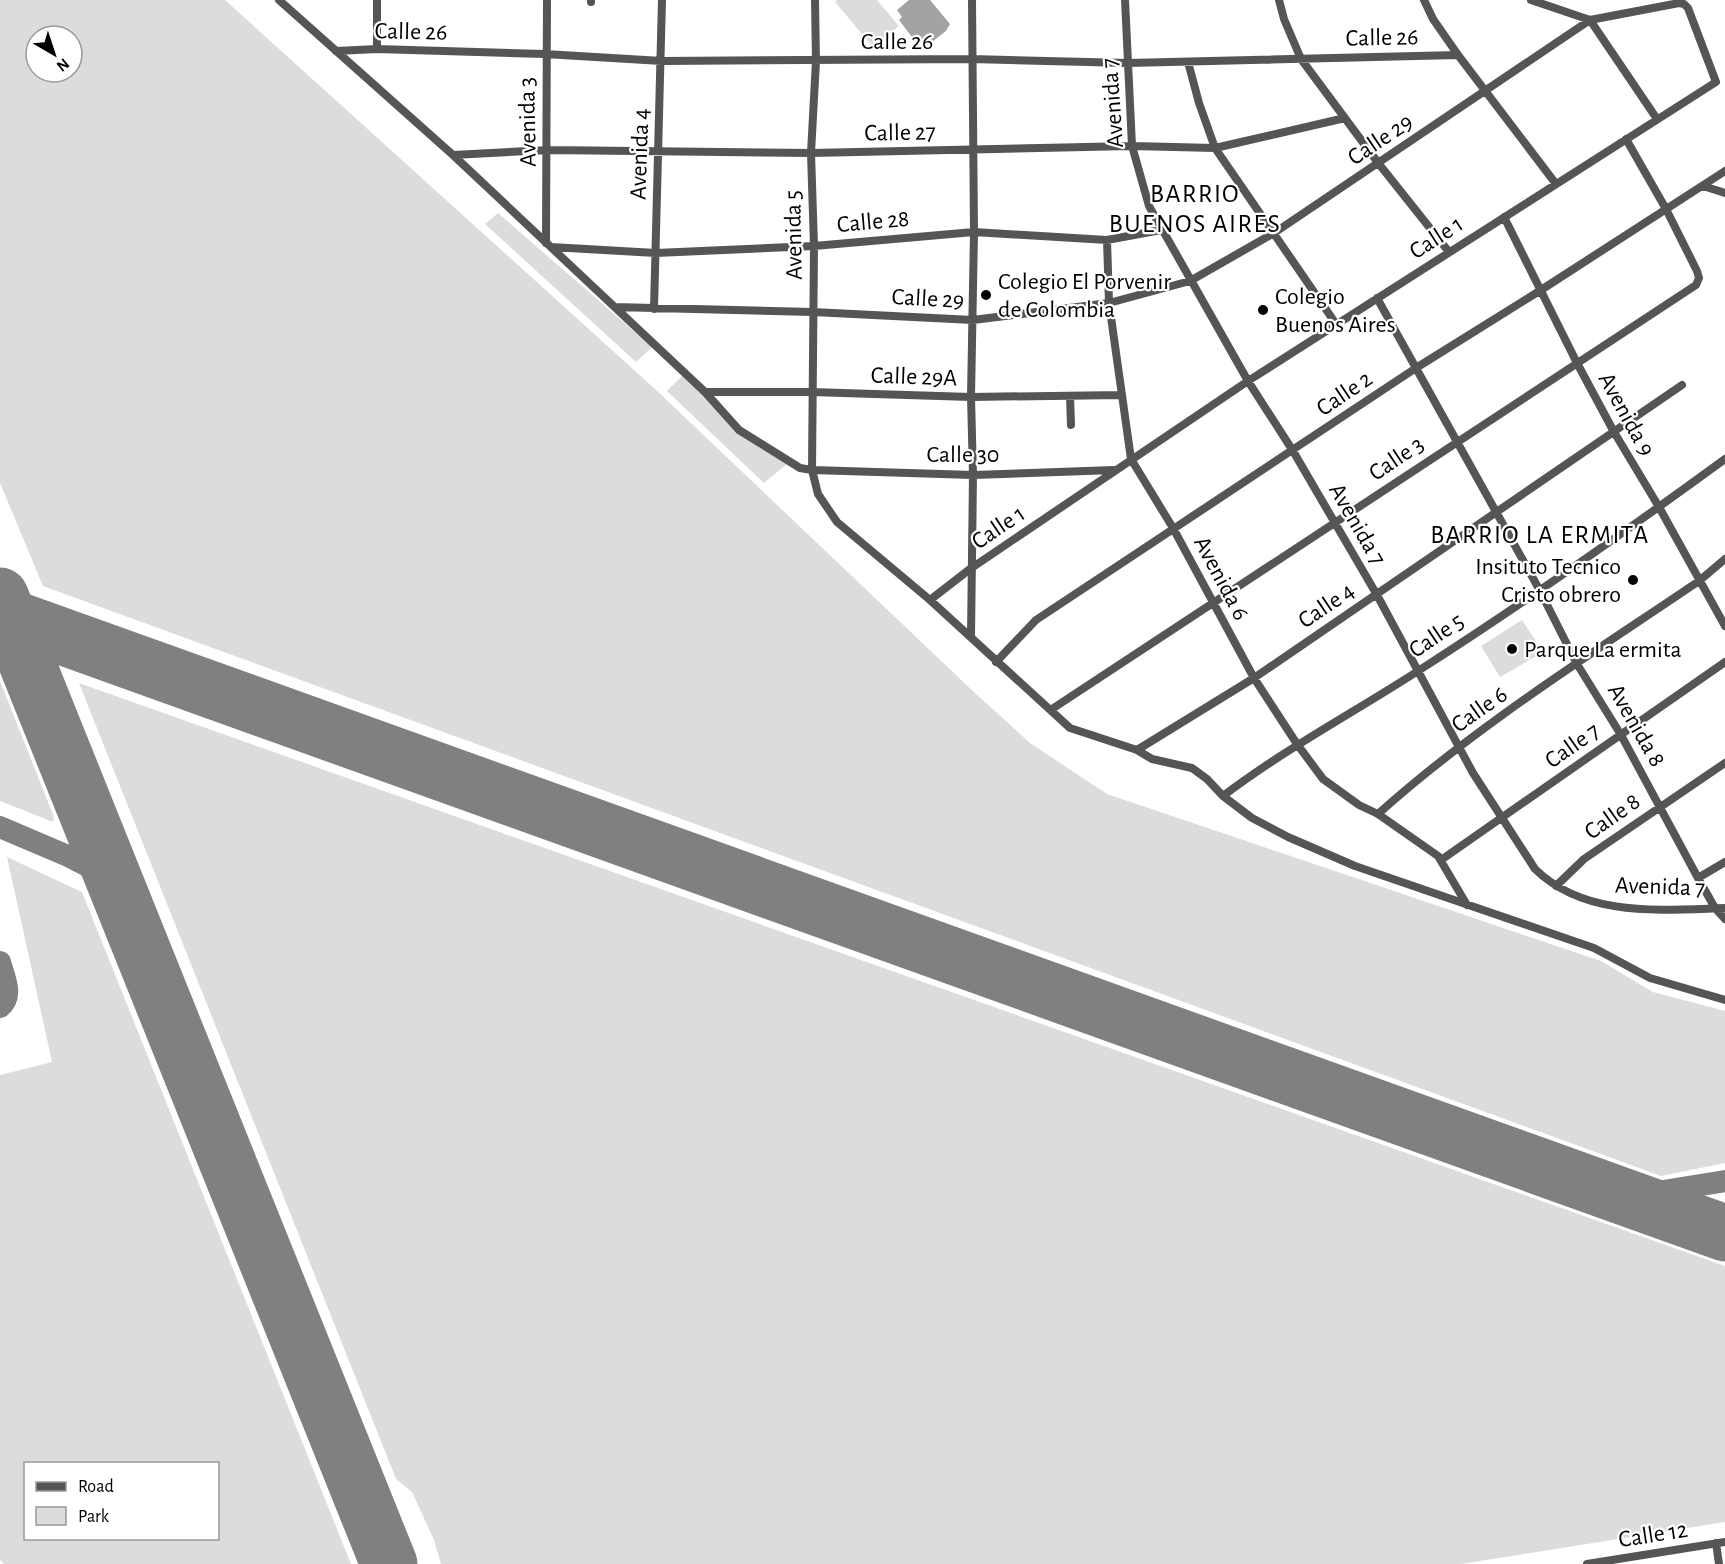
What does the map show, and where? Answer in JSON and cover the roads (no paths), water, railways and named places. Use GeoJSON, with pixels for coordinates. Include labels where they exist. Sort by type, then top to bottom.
{"type":"FeatureCollection","features":[{"type":"Feature","properties":{"kind":"street"},"geometry":{"type":"LineString","coordinates":[[279,0],[549,245],[705,392],[739,430],[800,468],[812,470]]}},
{"type":"Feature","properties":{"kind":"street"},"geometry":{"type":"LineString","coordinates":[[377,0],[377,49]]}},
{"type":"Feature","properties":{"kind":"street","name":"Avenida 3"},"geometry":{"type":"LineString","coordinates":[[547,0],[545,54],[549,245]]}},
{"type":"Feature","properties":{"kind":"street","name":"Avenida 4"},"geometry":{"type":"LineString","coordinates":[[654,309],[662,0]]}},
{"type":"Feature","properties":{"kind":"street","name":"Avenida 5"},"geometry":{"type":"LineString","coordinates":[[815,0],[816,61],[812,153],[814,246],[812,470],[818,494],[837,522],[930,600],[996,662],[1052,709],[1070,728],[1137,750],[1152,759],[1192,768],[1207,778],[1223,796],[1252,818],[1288,837],[1355,866],[1594,948],[1650,978],[1725,1000]]}},
{"type":"Feature","properties":{"kind":"street"},"geometry":{"type":"LineString","coordinates":[[970,636],[973,476],[970,397],[974,232],[972,0]]}},
{"type":"Feature","properties":{"kind":"street","name":"Avenida 7"},"geometry":{"type":"LineString","coordinates":[[1125,0],[1132,146],[1149,206],[1248,381],[1293,451],[1377,595],[1458,746],[1535,869],[1556,886],[1583,898],[1632,909],[1720,908]]}},
{"type":"Feature","properties":{"kind":"street"},"geometry":{"type":"LineString","coordinates":[[1279,0],[1284,19],[1301,59],[1379,164],[1449,252]]}},
{"type":"Feature","properties":{"kind":"street"},"geometry":{"type":"LineString","coordinates":[[1424,0],[1433,20],[1458,55],[1556,184]]}},
{"type":"Feature","properties":{"kind":"street"},"geometry":{"type":"LineString","coordinates":[[1531,0],[1590,20],[1645,4]]}},
{"type":"Feature","properties":{"kind":"street","name":"Calle 1"},"geometry":{"type":"LineString","coordinates":[[930,600],[970,569],[1089,487],[1248,381],[1716,81],[1688,8],[1679,3],[1645,4]]}},
{"type":"Feature","properties":{"kind":"street"},"geometry":{"type":"LineString","coordinates":[[1590,20],[1657,119]]}},
{"type":"Feature","properties":{"kind":"street","name":"Calle 29"},"geometry":{"type":"LineString","coordinates":[[615,307],[813,312],[973,320],[1109,303],[1190,281],[1274,233],[1590,20]]}},
{"type":"Feature","properties":{"kind":"street","name":"Calle 26"},"geometry":{"type":"LineString","coordinates":[[336,51],[377,49],[545,54],[662,61],[972,59],[1128,63],[1458,55]]}},
{"type":"Feature","properties":{"kind":"street"},"geometry":{"type":"LineString","coordinates":[[1188,62],[1215,148],[1336,324]]}},
{"type":"Feature","properties":{"kind":"street","name":"Calle 27"},"geometry":{"type":"LineString","coordinates":[[453,156],[548,150],[812,153],[1132,146],[1215,148],[1345,118]]}},
{"type":"Feature","properties":{"kind":"street"},"geometry":{"type":"LineString","coordinates":[[1626,139],[1666,209]]}},
{"type":"Feature","properties":{"kind":"street","name":"Calle 2"},"geometry":{"type":"LineString","coordinates":[[996,662],[1036,620],[1416,368],[1725,171]]}},
{"type":"Feature","properties":{"kind":"street"},"geometry":{"type":"LineString","coordinates":[[1703,186],[1725,193]]}},
{"type":"Feature","properties":{"kind":"street","name":"Calle 3"},"geometry":{"type":"LineString","coordinates":[[1052,709],[1696,285],[1699,278],[1666,209]]}},
{"type":"Feature","properties":{"kind":"street","name":"Avenida 9"},"geometry":{"type":"LineString","coordinates":[[1504,217],[1614,432],[1659,507],[1725,626]]}},
{"type":"Feature","properties":{"kind":"street","name":"Calle 28"},"geometry":{"type":"LineString","coordinates":[[549,245],[656,253],[814,246],[974,232],[1107,240],[1161,230]]}},
{"type":"Feature","properties":{"kind":"street","name":"Avenida 6"},"geometry":{"type":"LineString","coordinates":[[1107,240],[1109,303],[1120,395],[1131,459],[1173,528],[1254,678],[1297,744],[1323,778],[1359,805],[1378,814],[1441,860]]}},
{"type":"Feature","properties":{"kind":"street","name":"Avenida 8"},"geometry":{"type":"LineString","coordinates":[[1377,298],[1539,589],[1577,664],[1621,735],[1698,878],[1720,908],[1725,919]]}},
{"type":"Feature","properties":{"kind":"street","name":"Calle 4"},"geometry":{"type":"LineString","coordinates":[[1137,750],[1254,678],[1682,386]]}},
{"type":"Feature","properties":{"kind":"street","name":"Calle 29A"},"geometry":{"type":"LineString","coordinates":[[705,392],[811,392],[970,397],[1120,395]]}},
{"type":"Feature","properties":{"kind":"street"},"geometry":{"type":"LineString","coordinates":[[1070,396],[1071,425]]}},
{"type":"Feature","properties":{"kind":"street","name":"Calle 5"},"geometry":{"type":"LineString","coordinates":[[1223,796],[1297,744],[1418,671],[1659,507],[1725,459]]}},
{"type":"Feature","properties":{"kind":"street","name":"Calle 30"},"geometry":{"type":"LineString","coordinates":[[812,470],[973,476],[1114,470]]}},
{"type":"Feature","properties":{"kind":"street"},"geometry":{"type":"LineString","coordinates":[[1084,471],[1089,487]]}},
{"type":"Feature","properties":{"kind":"street","name":"Calle 6"},"geometry":{"type":"LineString","coordinates":[[1378,814],[1458,746],[1699,581],[1725,559]]}},
{"type":"Feature","properties":{"kind":"street","name":"Calle 7"},"geometry":{"type":"LineString","coordinates":[[1441,860],[1725,662]]}},
{"type":"Feature","properties":{"kind":"street","name":"Calle 8"},"geometry":{"type":"LineString","coordinates":[[1556,886],[1584,859],[1725,763]]}},
{"type":"Feature","properties":{"kind":"street"},"geometry":{"type":"LineString","coordinates":[[1441,860],[1467,905]]}},
{"type":"Feature","properties":{"kind":"street"},"geometry":{"type":"LineString","coordinates":[[1698,878],[1725,862]]}},
{"type":"Feature","properties":{"kind":"street"},"geometry":{"type":"LineString","coordinates":[[1719,1564],[1720,1543]]}},
{"type":"Feature","properties":{"kind":"street","name":"Calle 12"},"geometry":{"type":"LineString","coordinates":[[1587,1564],[1720,1543]]}},
{"type":"Feature","properties":{"kind":"place","name":"Colegio El Porvenir de Colombia"},"geometry":{"type":"Point","coordinates":[986,295]}},
{"type":"Feature","properties":{"kind":"place","name":"Colegio Buenos Aires"},"geometry":{"type":"Point","coordinates":[1263,310]}},
{"type":"Feature","properties":{"kind":"place","name":"Insituto Tecnico Cristo obrero"},"geometry":{"type":"Point","coordinates":[1633,580]}},
{"type":"Feature","properties":{"kind":"place","name":"Parque La ermita"},"geometry":{"type":"Point","coordinates":[1512,649]}},
{"type":"Feature","properties":{"kind":"district","name":"BARRIO BUENOS AIRES"},"geometry":{"type":"Point","coordinates":[1195,208]}},
{"type":"Feature","properties":{"kind":"district","name":"BARRIO LA ERMITA"},"geometry":{"type":"Point","coordinates":[1540,534]}}]}
